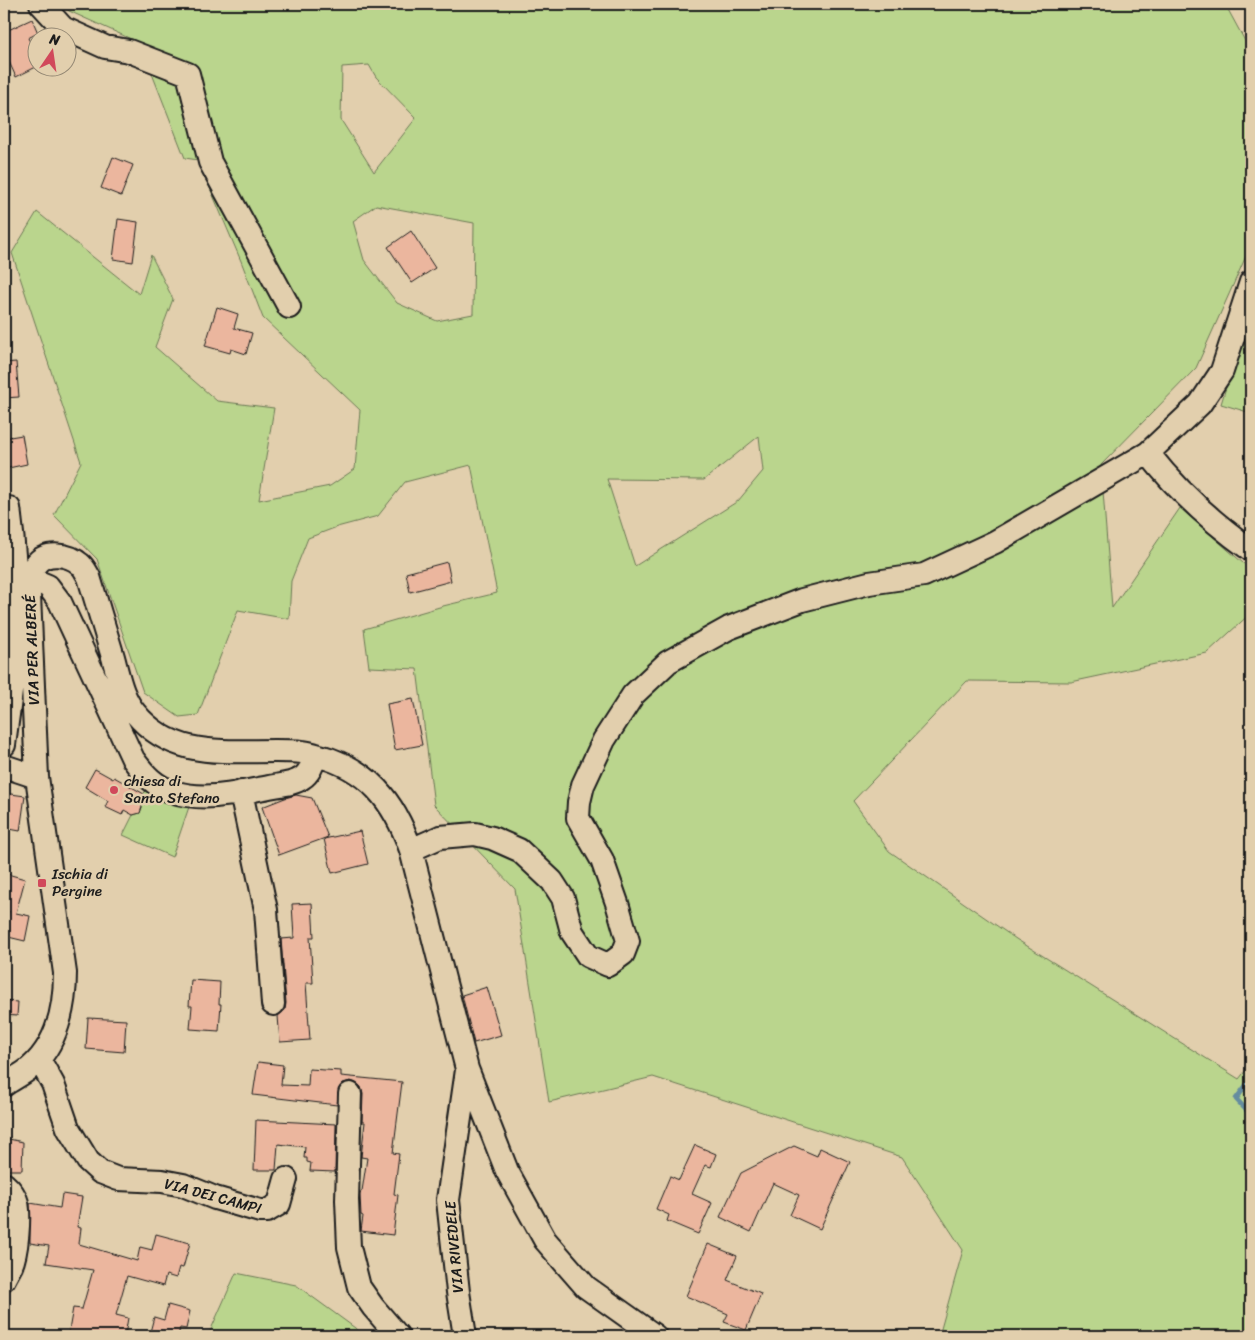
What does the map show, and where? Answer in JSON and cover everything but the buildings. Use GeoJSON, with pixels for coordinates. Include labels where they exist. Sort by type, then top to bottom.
{"type":"FeatureCollection","features":[{"type":"Feature","properties":{"kind":"street"},"geometry":{"type":"LineString","coordinates":[[41,4],[63,28],[105,47],[129,51],[188,74],[210,162],[289,307]]}},
{"type":"Feature","properties":{"kind":"street"},"geometry":{"type":"LineString","coordinates":[[408,841],[475,834],[492,838],[519,850],[552,881],[563,898],[572,932],[588,956],[608,965],[623,954],[628,941],[602,860],[578,818],[579,802],[583,785],[609,733],[633,695],[668,662],[730,628],[802,600],[869,583],[924,575],[995,542],[1148,453],[1200,404],[1222,371],[1251,282]]}},
{"type":"Feature","properties":{"kind":"street"},"geometry":{"type":"LineString","coordinates":[[1148,453],[1165,474],[1188,497],[1251,550]]}},
{"type":"Feature","properties":{"kind":"street"},"geometry":{"type":"LineString","coordinates":[[6,505],[34,571],[60,602],[133,759],[144,774],[172,792],[190,796],[209,796],[241,792],[302,778],[311,768],[316,755]]}},
{"type":"Feature","properties":{"kind":"street"},"geometry":{"type":"LineString","coordinates":[[4,745],[13,675],[16,624],[14,546],[6,505]]}},
{"type":"Feature","properties":{"kind":"street"},"geometry":{"type":"LineString","coordinates":[[34,571],[45,558],[58,555],[71,558],[81,564],[89,577],[123,690],[133,711],[160,736],[182,747],[208,751],[302,752],[316,755],[345,765],[370,782],[382,794],[395,813],[408,841],[467,1069],[508,1171],[545,1240],[586,1287],[655,1336]]}},
{"type":"Feature","properties":{"kind":"street","name":"VIA PER ALBERÉ"},"geometry":{"type":"LineString","coordinates":[[4,1085],[29,1069],[40,1059],[55,1032],[62,1014],[65,992],[65,973],[37,777],[29,595],[34,571]]}},
{"type":"Feature","properties":{"kind":"street"},"geometry":{"type":"LineString","coordinates":[[4,766],[37,777]]}},
{"type":"Feature","properties":{"kind":"street"},"geometry":{"type":"LineString","coordinates":[[241,792],[266,910],[273,1004]]}},
{"type":"Feature","properties":{"kind":"street","name":"VIA DEI CAMPI"},"geometry":{"type":"LineString","coordinates":[[40,1059],[53,1084],[68,1128],[88,1161],[100,1172],[118,1179],[162,1181],[183,1185],[215,1198],[260,1211],[267,1211],[279,1204],[286,1179]]}},
{"type":"Feature","properties":{"kind":"street","name":"VIA RIVEDELE"},"geometry":{"type":"LineString","coordinates":[[466,1336],[458,1292],[448,1200],[467,1069]]}},
{"type":"Feature","properties":{"kind":"street"},"geometry":{"type":"LineString","coordinates":[[350,1094],[347,1200],[349,1247],[359,1287],[398,1336]]}},
{"type":"Feature","properties":{"kind":"street"},"geometry":{"type":"LineString","coordinates":[[4,1184],[13,1194],[17,1202],[18,1212],[16,1244],[12,1264],[4,1279]]}},
{"type":"Feature","properties":{"kind":"green space"},"geometry":{"type":"Polygon","coordinates":[[[62,4],[1225,4],[1251,52],[1251,245],[1196,368],[1101,465],[1112,608],[1180,508],[1251,570],[1251,613],[1207,653],[1071,682],[967,681],[853,801],[889,851],[1016,939],[1239,1079],[1251,1064],[1251,1336],[939,1336],[963,1250],[902,1157],[653,1077],[549,1102],[515,889],[434,805],[417,669],[369,667],[364,629],[443,606],[497,593],[471,465],[405,482],[378,516],[337,527],[308,538],[291,581],[289,619],[238,610],[198,715],[179,717],[143,692],[97,559],[54,515],[81,462],[12,253],[37,212],[139,294],[151,255],[173,299],[155,347],[217,401],[274,408],[259,500],[330,486],[355,469],[360,410],[263,318],[198,160],[185,158],[140,43],[69,11],[62,4]],[[369,65],[342,67],[341,120],[374,172],[416,118],[376,77],[369,65]],[[376,205],[353,221],[364,260],[397,303],[437,321],[473,314],[474,223],[376,205]],[[759,436],[704,480],[607,479],[635,566],[738,501],[763,471],[759,436]]]}},
{"type":"Feature","properties":{"kind":"green space"},"geometry":{"type":"Polygon","coordinates":[[[1251,304],[1251,413],[1221,404],[1251,304]]]}},
{"type":"Feature","properties":{"kind":"green space"},"geometry":{"type":"Polygon","coordinates":[[[148,786],[190,804],[172,857],[123,835],[133,815],[140,813],[142,807],[140,801],[148,786]]]}},
{"type":"Feature","properties":{"kind":"green space"},"geometry":{"type":"Polygon","coordinates":[[[236,1273],[296,1285],[366,1336],[208,1336],[236,1273]]]}},
{"type":"Feature","properties":{"kind":"waterway"},"geometry":{"type":"LineString","coordinates":[[1251,1079],[1236,1099],[1251,1115]]}},
{"type":"Feature","properties":{"kind":"place","name":"chiesa di Santo Stefano"},"geometry":{"type":"Point","coordinates":[114,790]}},
{"type":"Feature","properties":{"kind":"place","name":"Ischia di Pergine"},"geometry":{"type":"Point","coordinates":[42,883]}}]}
